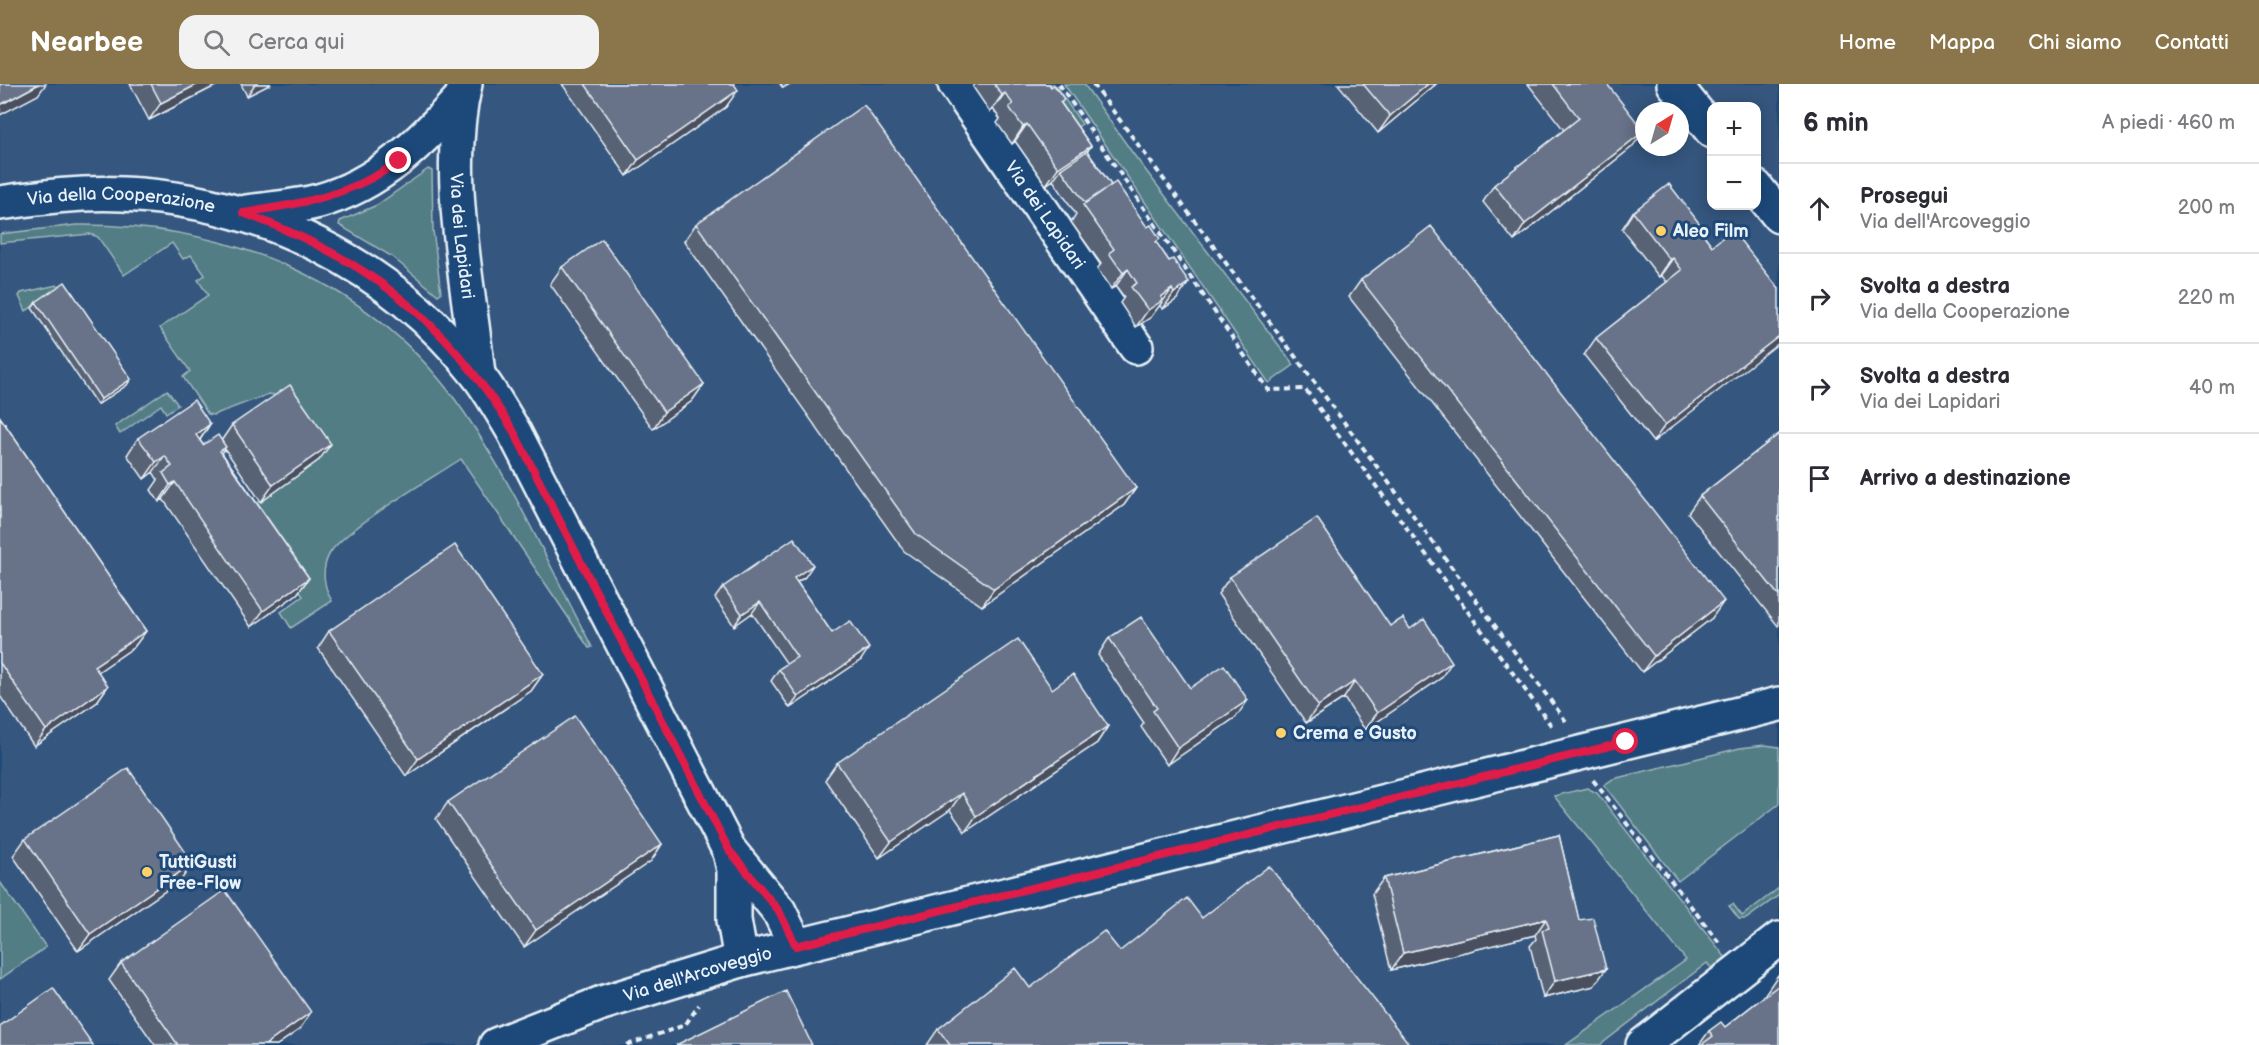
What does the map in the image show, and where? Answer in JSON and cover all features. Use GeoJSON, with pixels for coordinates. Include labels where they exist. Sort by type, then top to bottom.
{"type":"FeatureCollection","features":[{"type":"Feature","properties":{"kind":"street","name":"Via dei Lapidari"},"geometry":{"type":"LineString","coordinates":[[955,84],[1136,347]]}},
{"type":"Feature","properties":{"kind":"street"},"geometry":{"type":"LineString","coordinates":[[1674,84],[1707,125]]}},
{"type":"Feature","properties":{"kind":"street","name":"Via dei Lapidari"},"geometry":{"type":"LineString","coordinates":[[243,213],[318,201],[360,185],[399,161],[432,130],[464,91]]}},
{"type":"Feature","properties":{"kind":"street","name":"Via dei Lapidari"},"geometry":{"type":"LineString","coordinates":[[464,91],[457,172],[459,218],[478,375]]}},
{"type":"Feature","properties":{"kind":"street"},"geometry":{"type":"LineString","coordinates":[[1761,193],[1779,216]]}},
{"type":"Feature","properties":{"kind":"street","name":"Via della Cooperazione"},"geometry":{"type":"LineString","coordinates":[[0,203],[83,194],[123,194],[208,205],[243,213],[304,238],[371,275],[423,317],[478,375],[514,432],[729,850],[779,911],[796,946]]}},
{"type":"Feature","properties":{"kind":"street","name":"Via dell'Arcoveggio"},"geometry":{"type":"LineString","coordinates":[[496,1045],[602,1003],[741,960],[1779,704]]}},
{"type":"Feature","properties":{"kind":"street","name":"Via della Cooperazione"},"geometry":{"type":"LineString","coordinates":[[729,850],[734,870],[734,920],[741,960]]}},
{"type":"Feature","properties":{"kind":"street"},"geometry":{"type":"LineString","coordinates":[[1643,1045],[1779,939]]}},
{"type":"Feature","properties":{"kind":"path"},"geometry":{"type":"LineString","coordinates":[[1059,84],[1269,390],[1305,389],[1555,732]]}},
{"type":"Feature","properties":{"kind":"path"},"geometry":{"type":"LineString","coordinates":[[1093,84],[1570,728]]}},
{"type":"Feature","properties":{"kind":"path"},"geometry":{"type":"LineString","coordinates":[[1591,777],[1723,947]]}},
{"type":"Feature","properties":{"kind":"shaded area"},"geometry":{"type":"Polygon","coordinates":[[[0,84],[1779,84],[1779,939],[1643,1045],[498,1045],[501,1032],[473,1045],[0,1045],[0,84]]]}},
{"type":"Feature","properties":{"kind":"green space"},"geometry":{"type":"Polygon","coordinates":[[[1039,84],[1054,84],[1082,124],[1071,132],[1039,84]]]}},
{"type":"Feature","properties":{"kind":"green space"},"geometry":{"type":"Polygon","coordinates":[[[1064,84],[1084,84],[1134,155],[1294,365],[1269,383],[1064,84]]]}},
{"type":"Feature","properties":{"kind":"green space"},"geometry":{"type":"Polygon","coordinates":[[[428,169],[432,171],[433,230],[441,293],[438,295],[391,256],[339,225],[340,221],[377,205],[428,169]]]}},
{"type":"Feature","properties":{"kind":"green space"},"geometry":{"type":"Polygon","coordinates":[[[76,225],[133,227],[189,235],[243,249],[294,269],[343,295],[387,328],[428,367],[464,412],[482,440],[516,498],[592,647],[589,648],[461,459],[370,517],[339,543],[330,553],[324,571],[325,583],[332,601],[291,628],[281,612],[303,596],[244,512],[319,460],[274,395],[269,394],[213,415],[208,414],[183,377],[190,371],[160,328],[208,295],[198,280],[205,275],[191,255],[183,259],[172,243],[124,275],[98,237],[90,234],[0,243],[0,234],[76,225]]]}},
{"type":"Feature","properties":{"kind":"green space"},"geometry":{"type":"Polygon","coordinates":[[[57,285],[61,288],[26,311],[19,296],[21,293],[57,285]]]}},
{"type":"Feature","properties":{"kind":"green space"},"geometry":{"type":"Polygon","coordinates":[[[167,390],[178,405],[166,413],[161,405],[120,434],[115,426],[167,390]]]}},
{"type":"Feature","properties":{"kind":"green space"},"geometry":{"type":"Polygon","coordinates":[[[1765,745],[1779,747],[1779,804],[1678,881],[1604,785],[1613,779],[1740,748],[1765,745]]]}},
{"type":"Feature","properties":{"kind":"green space"},"geometry":{"type":"Polygon","coordinates":[[[1587,788],[1597,793],[1726,958],[1712,969],[1707,963],[1600,1045],[1566,1045],[1686,960],[1554,796],[1587,788]]]}},
{"type":"Feature","properties":{"kind":"green space"},"geometry":{"type":"Polygon","coordinates":[[[0,882],[46,947],[0,979],[0,882]]]}},
{"type":"Feature","properties":{"kind":"green space"},"geometry":{"type":"Polygon","coordinates":[[[1779,888],[1779,895],[1746,919],[1739,919],[1729,906],[1733,904],[1742,916],[1779,888]]]}},
{"type":"Feature","properties":{"kind":"building"},"geometry":{"type":"Polygon","coordinates":[[[0,84],[39,84],[0,105],[0,84]]]}},
{"type":"Feature","properties":{"kind":"building"},"geometry":{"type":"Polygon","coordinates":[[[151,84],[198,84],[161,103],[151,84]]]}},
{"type":"Feature","properties":{"kind":"building"},"geometry":{"type":"Polygon","coordinates":[[[585,84],[734,84],[738,90],[638,160],[585,84]]]}},
{"type":"Feature","properties":{"kind":"building"},"geometry":{"type":"Polygon","coordinates":[[[994,84],[1049,84],[1051,87],[1054,85],[1064,99],[1060,102],[1091,146],[1058,168],[1027,124],[1023,127],[1009,107],[1013,104],[1005,93],[1002,95],[994,84]]]}},
{"type":"Feature","properties":{"kind":"building"},"geometry":{"type":"Polygon","coordinates":[[[1363,84],[1428,84],[1390,116],[1363,84]]]}},
{"type":"Feature","properties":{"kind":"building"},"geometry":{"type":"Polygon","coordinates":[[[1553,84],[1607,84],[1635,120],[1635,138],[1525,224],[1494,185],[1579,118],[1553,84]]]}},
{"type":"Feature","properties":{"kind":"building"},"geometry":{"type":"Polygon","coordinates":[[[864,105],[1136,488],[994,589],[916,534],[696,224],[864,105]]]}},
{"type":"Feature","properties":{"kind":"building"},"geometry":{"type":"Polygon","coordinates":[[[1087,151],[1111,185],[1085,203],[1061,169],[1087,151]]]}},
{"type":"Feature","properties":{"kind":"building"},"geometry":{"type":"Polygon","coordinates":[[[1116,182],[1147,227],[1151,225],[1160,239],[1156,242],[1169,261],[1173,259],[1189,282],[1174,293],[1172,289],[1161,297],[1163,300],[1148,310],[1131,287],[1137,283],[1128,269],[1123,273],[1109,253],[1114,249],[1083,205],[1116,182]]]}},
{"type":"Feature","properties":{"kind":"building"},"geometry":{"type":"Polygon","coordinates":[[[1669,184],[1706,232],[1703,234],[1712,246],[1732,230],[1779,289],[1779,336],[1665,425],[1596,338],[1682,270],[1673,258],[1670,260],[1633,212],[1669,184]]]}},
{"type":"Feature","properties":{"kind":"building"},"geometry":{"type":"Polygon","coordinates":[[[1431,226],[1724,601],[1654,656],[1361,280],[1431,226]]]}},
{"type":"Feature","properties":{"kind":"building"},"geometry":{"type":"Polygon","coordinates":[[[602,239],[704,384],[664,412],[562,267],[602,239]]]}},
{"type":"Feature","properties":{"kind":"building"},"geometry":{"type":"Polygon","coordinates":[[[65,282],[131,379],[101,399],[36,302],[65,282]]]}},
{"type":"Feature","properties":{"kind":"building"},"geometry":{"type":"Polygon","coordinates":[[[290,385],[331,444],[273,485],[232,425],[290,385]]]}},
{"type":"Feature","properties":{"kind":"building"},"geometry":{"type":"Polygon","coordinates":[[[194,400],[210,424],[196,435],[203,445],[218,435],[226,447],[220,451],[309,578],[263,611],[175,482],[170,485],[163,473],[172,466],[165,456],[156,462],[138,438],[194,400]]]}},
{"type":"Feature","properties":{"kind":"building"},"geometry":{"type":"Polygon","coordinates":[[[0,417],[146,631],[94,666],[108,686],[46,730],[0,663],[0,417]]]}},
{"type":"Feature","properties":{"kind":"building"},"geometry":{"type":"Polygon","coordinates":[[[1779,434],[1779,596],[1700,496],[1779,434]]]}},
{"type":"Feature","properties":{"kind":"building"},"geometry":{"type":"Polygon","coordinates":[[[1317,518],[1390,626],[1403,618],[1410,629],[1424,619],[1452,662],[1377,713],[1355,681],[1318,706],[1230,577],[1317,518]]]}},
{"type":"Feature","properties":{"kind":"building"},"geometry":{"type":"Polygon","coordinates":[[[794,538],[813,565],[794,578],[832,633],[850,621],[869,648],[798,697],[779,669],[797,657],[760,602],[742,614],[723,587],[794,538]]]}},
{"type":"Feature","properties":{"kind":"building"},"geometry":{"type":"Polygon","coordinates":[[[455,545],[543,674],[418,759],[329,631],[455,545]]]}},
{"type":"Feature","properties":{"kind":"building"},"geometry":{"type":"Polygon","coordinates":[[[1141,617],[1190,688],[1224,665],[1248,700],[1178,748],[1153,711],[1157,708],[1109,638],[1141,617]]]}},
{"type":"Feature","properties":{"kind":"building"},"geometry":{"type":"Polygon","coordinates":[[[1018,639],[1052,689],[1073,674],[1108,726],[976,816],[962,793],[891,842],[837,763],[1018,639]]]}},
{"type":"Feature","properties":{"kind":"building"},"geometry":{"type":"Polygon","coordinates":[[[575,716],[662,844],[536,930],[448,802],[575,716]]]}},
{"type":"Feature","properties":{"kind":"building"},"geometry":{"type":"Polygon","coordinates":[[[128,768],[193,863],[90,934],[25,839],[128,768]]]}},
{"type":"Feature","properties":{"kind":"building"},"geometry":{"type":"Polygon","coordinates":[[[1559,835],[1579,920],[1593,918],[1606,969],[1555,981],[1542,930],[1549,928],[1546,919],[1403,953],[1384,878],[1559,835]]]}},
{"type":"Feature","properties":{"kind":"building"},"geometry":{"type":"Polygon","coordinates":[[[1269,866],[1410,1045],[950,1045],[938,1029],[1015,968],[1030,988],[1104,931],[1120,951],[1187,898],[1202,918],[1269,866]]]}},
{"type":"Feature","properties":{"kind":"building"},"geometry":{"type":"Polygon","coordinates":[[[225,890],[311,1012],[265,1045],[178,1045],[121,963],[225,890]]]}},
{"type":"Feature","properties":{"kind":"building"},"geometry":{"type":"Polygon","coordinates":[[[1779,985],[1779,1045],[1701,1045],[1713,1036],[1709,1031],[1721,1022],[1725,1027],[1779,985]]]}},
{"type":"Feature","properties":{"kind":"building"},"geometry":{"type":"Polygon","coordinates":[[[53,988],[93,1045],[0,1045],[0,1026],[53,988]]]}},
{"type":"Feature","properties":{"kind":"building"},"geometry":{"type":"Polygon","coordinates":[[[786,991],[812,1045],[676,1045],[786,991]]]}},
{"type":"Feature","properties":{"kind":"place","name":"Aleo Film"},"geometry":{"type":"Point","coordinates":[1661,231]}},
{"type":"Feature","properties":{"kind":"place","name":"Crema e Gusto"},"geometry":{"type":"Point","coordinates":[1281,733]}},
{"type":"Feature","properties":{"kind":"place","name":"TuttiGusti Free-Flow"},"geometry":{"type":"Point","coordinates":[147,872]}},
{"type":"Feature","properties":{"kind":"route"},"geometry":{"type":"LineString","coordinates":[[399,161],[380,175],[360,185],[318,201],[243,213],[333,252],[371,275],[423,317],[478,375],[514,432],[729,850],[750,878],[770,898],[786,923],[796,946],[1626,742]]}}]}
